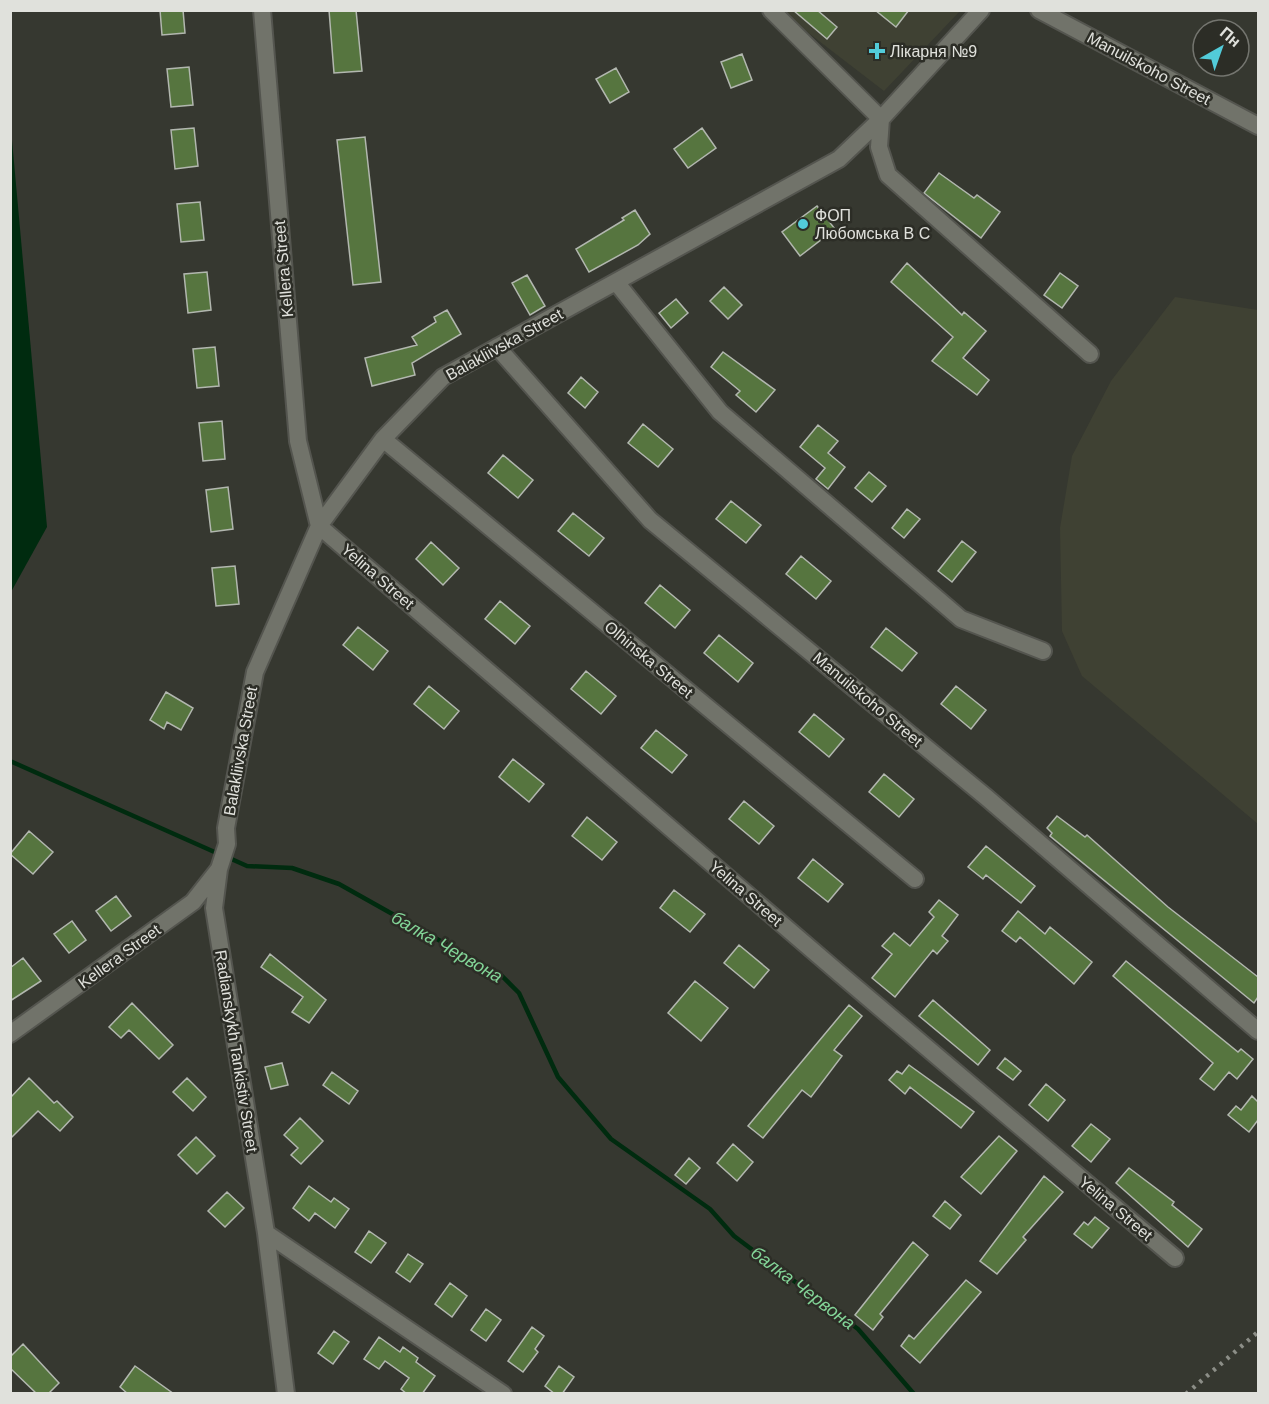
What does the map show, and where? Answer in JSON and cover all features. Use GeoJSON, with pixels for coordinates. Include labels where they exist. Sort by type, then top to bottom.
{"type":"FeatureCollection","features":[{"type":"Feature","properties":{"kind":"street","name":"Kellera Street"},"geometry":{"type":"LineString","coordinates":[[262,10],[298,441],[320,526]]}},
{"type":"Feature","properties":{"kind":"street"},"geometry":{"type":"LineString","coordinates":[[771,10],[881,119],[879,147],[888,175],[1090,354]]}},
{"type":"Feature","properties":{"kind":"street","name":"Balakliivska Street"},"geometry":{"type":"LineString","coordinates":[[219,869],[227,844],[226,828],[255,672],[320,526],[383,439],[443,377],[839,159],[881,119],[981,10]]}},
{"type":"Feature","properties":{"kind":"street","name":"Manuilskoho Street"},"geometry":{"type":"LineString","coordinates":[[1039,10],[1258,126]]}},
{"type":"Feature","properties":{"kind":"street"},"geometry":{"type":"LineString","coordinates":[[616,282],[720,412],[961,619],[1043,651]]}},
{"type":"Feature","properties":{"kind":"street","name":"Manuilskoho Street"},"geometry":{"type":"LineString","coordinates":[[497,347],[650,520],[986,797],[1258,1031]]}},
{"type":"Feature","properties":{"kind":"street","name":"Olhinska Street"},"geometry":{"type":"LineString","coordinates":[[383,439],[915,879]]}},
{"type":"Feature","properties":{"kind":"street","name":"Yelina Street"},"geometry":{"type":"LineString","coordinates":[[320,526],[840,974],[1175,1258]]}},
{"type":"Feature","properties":{"kind":"street","name":"Kellera Street"},"geometry":{"type":"LineString","coordinates":[[10,1034],[193,903],[219,869]]}},
{"type":"Feature","properties":{"kind":"street","name":"Radianskykh Tankistiv Street"},"geometry":{"type":"LineString","coordinates":[[219,869],[214,908],[266,1233],[286,1394]]}},
{"type":"Feature","properties":{"kind":"street"},"geometry":{"type":"LineString","coordinates":[[266,1233],[503,1394]]}},
{"type":"Feature","properties":{"kind":"shaded area","name":"Лікарня №9"},"geometry":{"type":"Polygon","coordinates":[[[780,11],[960,11],[884,91],[780,11]]]}},
{"type":"Feature","properties":{"kind":"shaded area"},"geometry":{"type":"Polygon","coordinates":[[[11,129],[47,527],[10,592],[11,129]]]}},
{"type":"Feature","properties":{"kind":"shaded area"},"geometry":{"type":"Polygon","coordinates":[[[1175,297],[1258,310],[1258,824],[1082,676],[1062,631],[1060,528],[1072,456],[1111,381],[1175,297]]]}},
{"type":"Feature","properties":{"kind":"building"},"geometry":{"type":"Polygon","coordinates":[[[160,10],[183,10],[185,33],[162,35],[160,10]]]}},
{"type":"Feature","properties":{"kind":"building"},"geometry":{"type":"Polygon","coordinates":[[[329,10],[356,10],[362,71],[334,73],[329,10]]]}},
{"type":"Feature","properties":{"kind":"building"},"geometry":{"type":"Polygon","coordinates":[[[793,10],[817,10],[837,27],[827,39],[793,10]]]}},
{"type":"Feature","properties":{"kind":"building"},"geometry":{"type":"Polygon","coordinates":[[[875,10],[909,10],[896,27],[875,10]]]}},
{"type":"Feature","properties":{"kind":"building"},"geometry":{"type":"Polygon","coordinates":[[[742,54],[752,80],[731,88],[721,62],[742,54]]]}},
{"type":"Feature","properties":{"kind":"building"},"geometry":{"type":"Polygon","coordinates":[[[189,67],[193,105],[171,107],[167,69],[189,67]]]}},
{"type":"Feature","properties":{"kind":"building"},"geometry":{"type":"Polygon","coordinates":[[[616,68],[629,92],[610,103],[596,79],[616,68]]]}},
{"type":"Feature","properties":{"kind":"building"},"geometry":{"type":"Polygon","coordinates":[[[194,128],[198,166],[175,169],[171,130],[194,128]]]}},
{"type":"Feature","properties":{"kind":"building"},"geometry":{"type":"Polygon","coordinates":[[[702,128],[716,148],[688,168],[674,149],[702,128]]]}},
{"type":"Feature","properties":{"kind":"building"},"geometry":{"type":"Polygon","coordinates":[[[365,137],[381,282],[353,285],[337,140],[365,137]]]}},
{"type":"Feature","properties":{"kind":"building"},"geometry":{"type":"Polygon","coordinates":[[[939,173],[974,198],[977,195],[1000,212],[981,238],[924,193],[939,173]]]}},
{"type":"Feature","properties":{"kind":"building"},"geometry":{"type":"Polygon","coordinates":[[[200,202],[204,240],[181,242],[177,204],[200,202]]]}},
{"type":"Feature","properties":{"kind":"building"},"geometry":{"type":"Polygon","coordinates":[[[817,206],[835,229],[800,256],[782,232],[817,206]]]}},
{"type":"Feature","properties":{"kind":"building"},"geometry":{"type":"Polygon","coordinates":[[[635,210],[650,234],[638,245],[589,272],[576,249],[624,220],[622,218],[635,210]]]}},
{"type":"Feature","properties":{"kind":"building"},"geometry":{"type":"Polygon","coordinates":[[[907,263],[962,315],[964,312],[986,331],[963,358],[989,380],[977,395],[932,361],[953,337],[891,282],[907,263]]]}},
{"type":"Feature","properties":{"kind":"building"},"geometry":{"type":"Polygon","coordinates":[[[207,272],[211,310],[188,313],[184,274],[207,272]]]}},
{"type":"Feature","properties":{"kind":"building"},"geometry":{"type":"Polygon","coordinates":[[[1060,273],[1078,286],[1062,308],[1044,295],[1060,273]]]}},
{"type":"Feature","properties":{"kind":"building"},"geometry":{"type":"Polygon","coordinates":[[[527,275],[545,306],[530,315],[512,283],[527,275]]]}},
{"type":"Feature","properties":{"kind":"building"},"geometry":{"type":"Polygon","coordinates":[[[724,287],[742,305],[728,319],[710,301],[724,287]]]}},
{"type":"Feature","properties":{"kind":"building"},"geometry":{"type":"Polygon","coordinates":[[[676,299],[688,313],[671,328],[659,313],[676,299]]]}},
{"type":"Feature","properties":{"kind":"building"},"geometry":{"type":"Polygon","coordinates":[[[447,310],[461,334],[412,363],[415,375],[372,386],[365,358],[417,345],[412,337],[436,322],[434,317],[447,310]]]}},
{"type":"Feature","properties":{"kind":"building"},"geometry":{"type":"Polygon","coordinates":[[[215,347],[219,386],[197,388],[193,349],[215,347]]]}},
{"type":"Feature","properties":{"kind":"building"},"geometry":{"type":"Polygon","coordinates":[[[723,352],[775,390],[756,412],[736,395],[740,391],[711,367],[723,352]]]}},
{"type":"Feature","properties":{"kind":"building"},"geometry":{"type":"Polygon","coordinates":[[[581,377],[598,392],[585,408],[568,393],[581,377]]]}},
{"type":"Feature","properties":{"kind":"building"},"geometry":{"type":"Polygon","coordinates":[[[222,421],[225,459],[203,461],[199,423],[222,421]]]}},
{"type":"Feature","properties":{"kind":"building"},"geometry":{"type":"Polygon","coordinates":[[[643,424],[673,449],[658,467],[628,443],[643,424]]]}},
{"type":"Feature","properties":{"kind":"building"},"geometry":{"type":"Polygon","coordinates":[[[818,425],[838,441],[828,453],[845,467],[828,489],[816,479],[825,468],[800,447],[818,425]]]}},
{"type":"Feature","properties":{"kind":"building"},"geometry":{"type":"Polygon","coordinates":[[[503,455],[533,480],[518,498],[488,473],[503,455]]]}},
{"type":"Feature","properties":{"kind":"building"},"geometry":{"type":"Polygon","coordinates":[[[869,472],[886,486],[872,502],[855,488],[869,472]]]}},
{"type":"Feature","properties":{"kind":"building"},"geometry":{"type":"Polygon","coordinates":[[[228,487],[233,529],[211,532],[206,490],[228,487]]]}},
{"type":"Feature","properties":{"kind":"building"},"geometry":{"type":"Polygon","coordinates":[[[731,501],[761,525],[746,543],[716,519],[731,501]]]}},
{"type":"Feature","properties":{"kind":"building"},"geometry":{"type":"Polygon","coordinates":[[[907,509],[920,519],[904,538],[892,528],[907,509]]]}},
{"type":"Feature","properties":{"kind":"building"},"geometry":{"type":"Polygon","coordinates":[[[573,513],[604,538],[589,556],[558,531],[573,513]]]}},
{"type":"Feature","properties":{"kind":"building"},"geometry":{"type":"Polygon","coordinates":[[[962,541],[976,552],[952,582],[938,571],[962,541]]]}},
{"type":"Feature","properties":{"kind":"building"},"geometry":{"type":"Polygon","coordinates":[[[431,542],[459,568],[443,585],[416,559],[431,542]]]}},
{"type":"Feature","properties":{"kind":"building"},"geometry":{"type":"Polygon","coordinates":[[[801,556],[831,581],[816,599],[786,574],[801,556]]]}},
{"type":"Feature","properties":{"kind":"building"},"geometry":{"type":"Polygon","coordinates":[[[235,566],[239,604],[216,606],[212,568],[235,566]]]}},
{"type":"Feature","properties":{"kind":"building"},"geometry":{"type":"Polygon","coordinates":[[[660,585],[690,610],[675,628],[645,603],[660,585]]]}},
{"type":"Feature","properties":{"kind":"building"},"geometry":{"type":"Polygon","coordinates":[[[500,601],[530,626],[515,644],[485,619],[500,601]]]}},
{"type":"Feature","properties":{"kind":"building"},"geometry":{"type":"Polygon","coordinates":[[[358,627],[388,651],[373,670],[343,645],[358,627]]]}},
{"type":"Feature","properties":{"kind":"building"},"geometry":{"type":"Polygon","coordinates":[[[886,628],[917,653],[902,671],[871,647],[886,628]]]}},
{"type":"Feature","properties":{"kind":"building"},"geometry":{"type":"Polygon","coordinates":[[[719,635],[753,663],[738,682],[704,653],[719,635]]]}},
{"type":"Feature","properties":{"kind":"building"},"geometry":{"type":"Polygon","coordinates":[[[586,671],[616,696],[601,714],[571,689],[586,671]]]}},
{"type":"Feature","properties":{"kind":"building"},"geometry":{"type":"Polygon","coordinates":[[[429,686],[459,711],[444,729],[414,704],[429,686]]]}},
{"type":"Feature","properties":{"kind":"building"},"geometry":{"type":"Polygon","coordinates":[[[956,686],[986,710],[971,729],[941,704],[956,686]]]}},
{"type":"Feature","properties":{"kind":"building"},"geometry":{"type":"Polygon","coordinates":[[[166,692],[193,708],[181,730],[167,722],[164,729],[150,720],[166,692]]]}},
{"type":"Feature","properties":{"kind":"building"},"geometry":{"type":"Polygon","coordinates":[[[814,714],[844,739],[829,757],[799,732],[814,714]]]}},
{"type":"Feature","properties":{"kind":"building"},"geometry":{"type":"Polygon","coordinates":[[[656,730],[687,755],[672,773],[641,748],[656,730]]]}},
{"type":"Feature","properties":{"kind":"building"},"geometry":{"type":"Polygon","coordinates":[[[513,759],[544,784],[529,802],[499,777],[513,759]]]}},
{"type":"Feature","properties":{"kind":"building"},"geometry":{"type":"Polygon","coordinates":[[[884,774],[914,799],[899,817],[869,792],[884,774]]]}},
{"type":"Feature","properties":{"kind":"building"},"geometry":{"type":"Polygon","coordinates":[[[744,801],[774,826],[759,844],[729,819],[744,801]]]}},
{"type":"Feature","properties":{"kind":"building"},"geometry":{"type":"Polygon","coordinates":[[[1057,816],[1085,837],[1087,835],[1168,907],[1258,977],[1258,997],[1254,1003],[1050,836],[1052,833],[1047,828],[1057,816]]]}},
{"type":"Feature","properties":{"kind":"building"},"geometry":{"type":"Polygon","coordinates":[[[587,817],[617,842],[602,860],[572,836],[587,817]]]}},
{"type":"Feature","properties":{"kind":"building"},"geometry":{"type":"Polygon","coordinates":[[[29,831],[53,852],[33,874],[10,854],[29,831]]]}},
{"type":"Feature","properties":{"kind":"building"},"geometry":{"type":"Polygon","coordinates":[[[986,846],[1035,886],[1021,903],[986,875],[983,879],[968,867],[986,846]]]}},
{"type":"Feature","properties":{"kind":"building"},"geometry":{"type":"Polygon","coordinates":[[[813,859],[843,884],[828,902],[798,878],[813,859]]]}},
{"type":"Feature","properties":{"kind":"building"},"geometry":{"type":"Polygon","coordinates":[[[674,890],[705,914],[690,932],[660,908],[674,890]]]}},
{"type":"Feature","properties":{"kind":"building"},"geometry":{"type":"Polygon","coordinates":[[[116,896],[131,916],[111,931],[96,911],[116,896]]]}},
{"type":"Feature","properties":{"kind":"building"},"geometry":{"type":"Polygon","coordinates":[[[939,900],[958,915],[942,936],[948,941],[937,954],[933,950],[895,997],[872,978],[892,954],[882,946],[894,933],[910,946],[934,917],[929,912],[939,900]]]}},
{"type":"Feature","properties":{"kind":"building"},"geometry":{"type":"Polygon","coordinates":[[[1018,911],[1045,934],[1050,927],[1092,962],[1074,984],[1020,937],[1016,942],[1002,931],[1018,911]]]}},
{"type":"Feature","properties":{"kind":"building"},"geometry":{"type":"Polygon","coordinates":[[[72,921],[86,940],[69,953],[54,934],[72,921]]]}},
{"type":"Feature","properties":{"kind":"building"},"geometry":{"type":"Polygon","coordinates":[[[739,945],[769,970],[754,988],[724,963],[739,945]]]}},
{"type":"Feature","properties":{"kind":"building"},"geometry":{"type":"Polygon","coordinates":[[[270,954],[326,1000],[309,1023],[292,1012],[303,997],[261,967],[270,954]]]}},
{"type":"Feature","properties":{"kind":"building"},"geometry":{"type":"Polygon","coordinates":[[[23,958],[41,981],[10,1001],[10,968],[23,958]]]}},
{"type":"Feature","properties":{"kind":"building"},"geometry":{"type":"Polygon","coordinates":[[[1126,961],[1238,1052],[1241,1049],[1253,1059],[1237,1079],[1229,1072],[1214,1090],[1200,1079],[1213,1063],[1113,976],[1126,961]]]}},
{"type":"Feature","properties":{"kind":"building"},"geometry":{"type":"Polygon","coordinates":[[[695,981],[728,1008],[701,1041],[668,1013],[695,981]]]}},
{"type":"Feature","properties":{"kind":"building"},"geometry":{"type":"Polygon","coordinates":[[[933,1000],[990,1050],[978,1065],[919,1016],[933,1000]]]}},
{"type":"Feature","properties":{"kind":"building"},"geometry":{"type":"Polygon","coordinates":[[[132,1003],[173,1045],[159,1059],[129,1030],[121,1038],[109,1027],[132,1003]]]}},
{"type":"Feature","properties":{"kind":"building"},"geometry":{"type":"Polygon","coordinates":[[[849,1005],[862,1016],[834,1050],[842,1056],[811,1097],[802,1090],[763,1138],[748,1126],[849,1005]]]}},
{"type":"Feature","properties":{"kind":"building"},"geometry":{"type":"Polygon","coordinates":[[[1005,1058],[1021,1071],[1013,1080],[997,1068],[1005,1058]]]}},
{"type":"Feature","properties":{"kind":"building"},"geometry":{"type":"Polygon","coordinates":[[[282,1063],[288,1085],[271,1089],[265,1067],[282,1063]]]}},
{"type":"Feature","properties":{"kind":"building"},"geometry":{"type":"Polygon","coordinates":[[[909,1065],[974,1112],[961,1128],[910,1087],[905,1094],[889,1080],[897,1071],[902,1074],[909,1065]]]}},
{"type":"Feature","properties":{"kind":"building"},"geometry":{"type":"Polygon","coordinates":[[[332,1072],[358,1091],[349,1104],[323,1085],[332,1072]]]}},
{"type":"Feature","properties":{"kind":"building"},"geometry":{"type":"Polygon","coordinates":[[[29,1078],[54,1103],[57,1101],[73,1117],[60,1131],[38,1111],[10,1139],[10,1098],[29,1078]]]}},
{"type":"Feature","properties":{"kind":"building"},"geometry":{"type":"Polygon","coordinates":[[[187,1078],[206,1097],[193,1111],[173,1092],[187,1078]]]}},
{"type":"Feature","properties":{"kind":"building"},"geometry":{"type":"Polygon","coordinates":[[[1046,1084],[1065,1100],[1048,1121],[1029,1105],[1046,1084]]]}},
{"type":"Feature","properties":{"kind":"building"},"geometry":{"type":"Polygon","coordinates":[[[1252,1096],[1258,1102],[1258,1120],[1249,1132],[1228,1115],[1236,1106],[1241,1110],[1252,1096]]]}},
{"type":"Feature","properties":{"kind":"building"},"geometry":{"type":"Polygon","coordinates":[[[300,1118],[323,1141],[301,1164],[291,1155],[298,1148],[284,1135],[300,1118]]]}},
{"type":"Feature","properties":{"kind":"building"},"geometry":{"type":"Polygon","coordinates":[[[1091,1124],[1110,1139],[1091,1162],[1072,1146],[1091,1124]]]}},
{"type":"Feature","properties":{"kind":"building"},"geometry":{"type":"Polygon","coordinates":[[[999,1136],[1017,1151],[981,1194],[961,1177],[999,1136]]]}},
{"type":"Feature","properties":{"kind":"building"},"geometry":{"type":"Polygon","coordinates":[[[196,1137],[215,1156],[197,1174],[178,1155],[196,1137]]]}},
{"type":"Feature","properties":{"kind":"building"},"geometry":{"type":"Polygon","coordinates":[[[733,1144],[753,1162],[737,1181],[717,1163],[733,1144]]]}},
{"type":"Feature","properties":{"kind":"building"},"geometry":{"type":"Polygon","coordinates":[[[689,1158],[700,1168],[686,1184],[675,1175],[689,1158]]]}},
{"type":"Feature","properties":{"kind":"building"},"geometry":{"type":"Polygon","coordinates":[[[1129,1168],[1174,1202],[1172,1205],[1202,1229],[1188,1247],[1116,1183],[1129,1168]]]}},
{"type":"Feature","properties":{"kind":"building"},"geometry":{"type":"Polygon","coordinates":[[[1044,1176],[1063,1192],[1023,1237],[1026,1240],[997,1274],[980,1261],[1044,1176]]]}},
{"type":"Feature","properties":{"kind":"building"},"geometry":{"type":"Polygon","coordinates":[[[309,1186],[331,1202],[334,1198],[349,1209],[335,1228],[315,1213],[309,1221],[293,1208],[309,1186]]]}},
{"type":"Feature","properties":{"kind":"building"},"geometry":{"type":"Polygon","coordinates":[[[227,1192],[244,1208],[225,1227],[208,1211],[227,1192]]]}},
{"type":"Feature","properties":{"kind":"building"},"geometry":{"type":"Polygon","coordinates":[[[945,1201],[961,1215],[950,1229],[933,1216],[945,1201]]]}},
{"type":"Feature","properties":{"kind":"building"},"geometry":{"type":"Polygon","coordinates":[[[1095,1217],[1109,1228],[1092,1248],[1074,1234],[1084,1222],[1088,1225],[1095,1217]]]}},
{"type":"Feature","properties":{"kind":"building"},"geometry":{"type":"Polygon","coordinates":[[[369,1231],[386,1243],[371,1263],[355,1252],[369,1231]]]}},
{"type":"Feature","properties":{"kind":"building"},"geometry":{"type":"Polygon","coordinates":[[[913,1242],[928,1255],[880,1314],[883,1317],[873,1330],[855,1315],[913,1242]]]}},
{"type":"Feature","properties":{"kind":"building"},"geometry":{"type":"Polygon","coordinates":[[[408,1254],[423,1264],[410,1282],[396,1272],[408,1254]]]}},
{"type":"Feature","properties":{"kind":"building"},"geometry":{"type":"Polygon","coordinates":[[[966,1280],[981,1292],[920,1363],[901,1346],[909,1335],[914,1339],[966,1280]]]}},
{"type":"Feature","properties":{"kind":"building"},"geometry":{"type":"Polygon","coordinates":[[[450,1283],[467,1296],[452,1317],[435,1304],[450,1283]]]}},
{"type":"Feature","properties":{"kind":"building"},"geometry":{"type":"Polygon","coordinates":[[[486,1309],[501,1320],[486,1341],[471,1330],[486,1309]]]}},
{"type":"Feature","properties":{"kind":"building"},"geometry":{"type":"Polygon","coordinates":[[[532,1327],[544,1336],[535,1349],[538,1352],[523,1372],[508,1361],[532,1327]]]}},
{"type":"Feature","properties":{"kind":"building"},"geometry":{"type":"Polygon","coordinates":[[[334,1331],[349,1342],[333,1364],[318,1353],[334,1331]]]}},
{"type":"Feature","properties":{"kind":"building"},"geometry":{"type":"Polygon","coordinates":[[[379,1337],[400,1352],[403,1347],[418,1358],[416,1362],[435,1376],[422,1394],[407,1394],[401,1389],[409,1378],[385,1361],[379,1369],[364,1359],[379,1337]]]}},
{"type":"Feature","properties":{"kind":"building"},"geometry":{"type":"Polygon","coordinates":[[[23,1344],[59,1383],[48,1394],[37,1394],[10,1368],[10,1357],[23,1344]]]}},
{"type":"Feature","properties":{"kind":"building"},"geometry":{"type":"Polygon","coordinates":[[[135,1366],[174,1394],[128,1394],[120,1387],[135,1366]]]}},
{"type":"Feature","properties":{"kind":"building"},"geometry":{"type":"Polygon","coordinates":[[[559,1366],[574,1377],[562,1394],[555,1394],[545,1386],[559,1366]]]}},
{"type":"Feature","properties":{"kind":"waterway","name":"балка Червона"},"geometry":{"type":"LineString","coordinates":[[10,761],[219,854]]}},
{"type":"Feature","properties":{"kind":"waterway","name":"балка Червона"},"geometry":{"type":"LineString","coordinates":[[227,857],[247,866],[292,868],[339,884],[501,975],[519,993],[558,1077],[611,1139],[710,1209],[734,1236],[858,1329],[914,1394]]}},
{"type":"Feature","properties":{"kind":"railway"},"geometry":{"type":"LineString","coordinates":[[1186,1394],[1258,1332]]}},
{"type":"Feature","properties":{"kind":"place","name":"Лікарня №9"},"geometry":{"type":"Point","coordinates":[877,51]}},
{"type":"Feature","properties":{"kind":"place","name":"ФОП Любомська В С"},"geometry":{"type":"Point","coordinates":[803,224]}}]}
